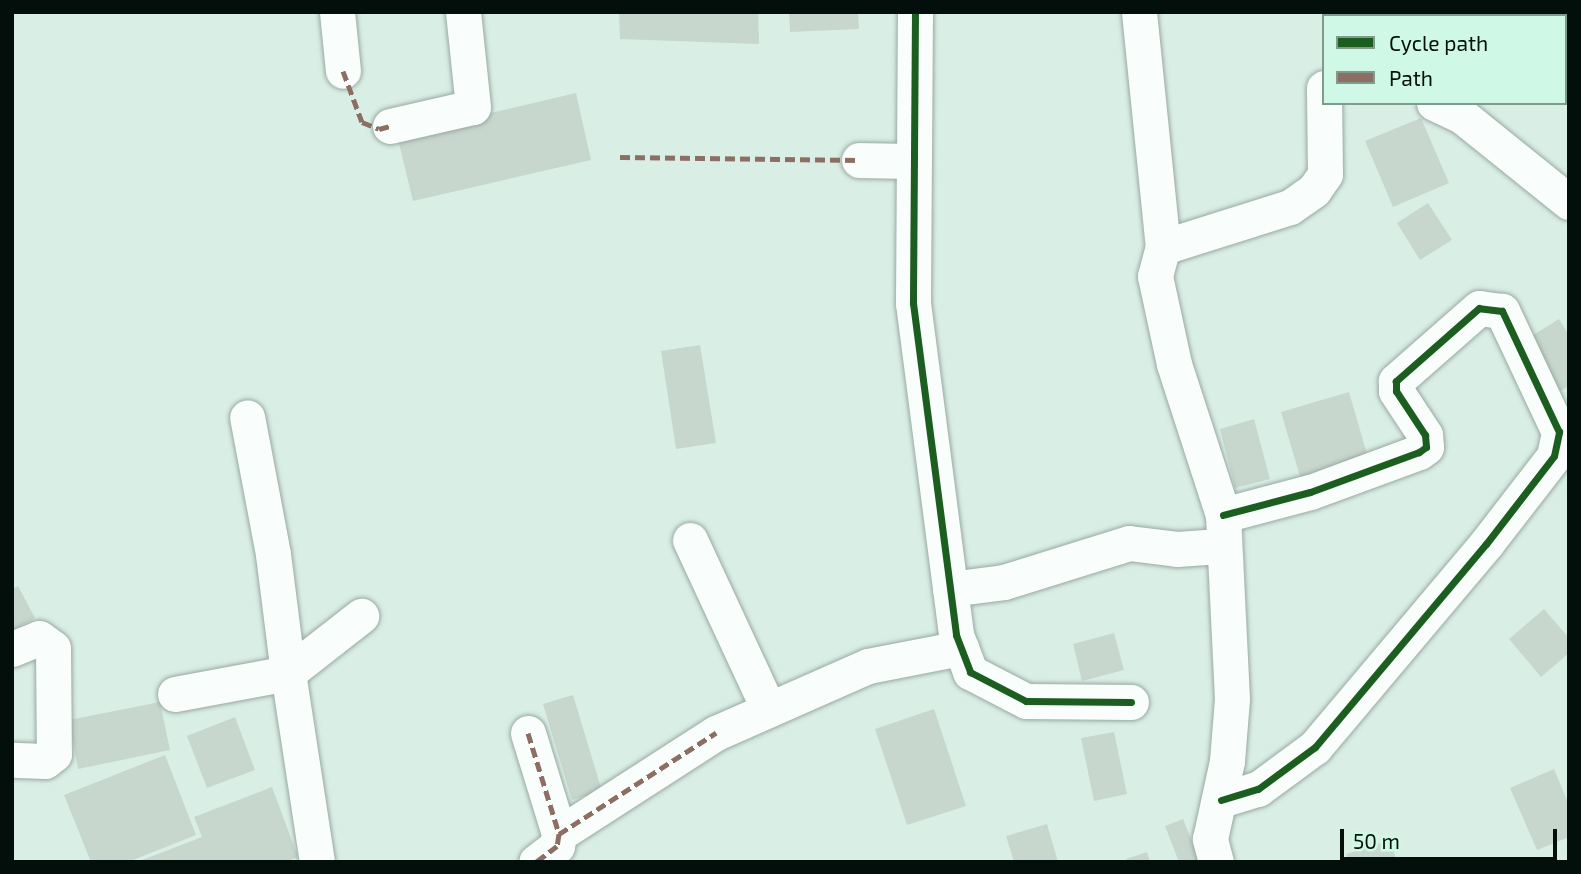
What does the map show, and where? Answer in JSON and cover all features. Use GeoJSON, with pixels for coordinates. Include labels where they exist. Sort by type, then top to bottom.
{"type":"FeatureCollection","features":[{"type":"Feature","properties":{"kind":"street"},"geometry":{"type":"LineString","coordinates":[[337,12],[343,71]]}},
{"type":"Feature","properties":{"kind":"street"},"geometry":{"type":"LineString","coordinates":[[390,126],[473,107],[463,12]]}},
{"type":"Feature","properties":{"kind":"street"},"geometry":{"type":"LineString","coordinates":[[915,12],[910,161],[913,303],[950,589],[961,648],[970,672],[1026,701],[1131,702]]}},
{"type":"Feature","properties":{"kind":"street"},"geometry":{"type":"LineString","coordinates":[[1139,12],[1163,247],[1155,276],[1157,299],[1221,531],[1232,699],[1221,800],[1210,839],[1216,862]]}},
{"type":"Feature","properties":{"kind":"street"},"geometry":{"type":"LineString","coordinates":[[1163,247],[1290,207],[1314,190],[1325,174],[1323,105]]}},
{"type":"Feature","properties":{"kind":"street"},"geometry":{"type":"LineString","coordinates":[[1438,105],[1462,116],[1569,202]]}},
{"type":"Feature","properties":{"kind":"street"},"geometry":{"type":"LineString","coordinates":[[859,160],[910,161]]}},
{"type":"Feature","properties":{"kind":"street"},"geometry":{"type":"LineString","coordinates":[[950,589],[1003,582],[1129,543],[1177,549],[1310,492],[1419,452],[1426,447],[1425,435],[1396,391],[1396,381],[1479,308],[1502,311],[1564,428],[1554,456],[1486,544],[1315,747],[1278,778],[1221,800]]}},
{"type":"Feature","properties":{"kind":"street"},"geometry":{"type":"LineString","coordinates":[[247,416],[274,554],[288,673],[317,862]]}},
{"type":"Feature","properties":{"kind":"street"},"geometry":{"type":"LineString","coordinates":[[690,540],[769,710]]}},
{"type":"Feature","properties":{"kind":"street"},"geometry":{"type":"LineString","coordinates":[[175,694],[288,673],[361,616]]}},
{"type":"Feature","properties":{"kind":"street"},"geometry":{"type":"LineString","coordinates":[[12,649],[39,638],[53,648],[54,754],[45,761],[12,760]]}},
{"type":"Feature","properties":{"kind":"street"},"geometry":{"type":"LineString","coordinates":[[559,834],[716,733],[868,666],[961,648]]}},
{"type":"Feature","properties":{"kind":"street"},"geometry":{"type":"LineString","coordinates":[[528,733],[559,834],[557,846],[536,862]]}},
{"type":"Feature","properties":{"kind":"building"},"geometry":{"type":"Polygon","coordinates":[[[619,12],[758,12],[759,44],[620,39],[619,12]]]}},
{"type":"Feature","properties":{"kind":"building"},"geometry":{"type":"Polygon","coordinates":[[[789,12],[858,12],[859,29],[790,32],[789,12]]]}},
{"type":"Feature","properties":{"kind":"building"},"geometry":{"type":"Polygon","coordinates":[[[576,93],[591,160],[413,201],[397,135],[576,93]]]}},
{"type":"Feature","properties":{"kind":"building"},"geometry":{"type":"Polygon","coordinates":[[[1421,118],[1449,183],[1393,207],[1365,141],[1421,118]]]}},
{"type":"Feature","properties":{"kind":"building"},"geometry":{"type":"Polygon","coordinates":[[[1428,203],[1452,240],[1420,260],[1397,223],[1428,203]]]}},
{"type":"Feature","properties":{"kind":"building"},"geometry":{"type":"Polygon","coordinates":[[[1559,319],[1569,335],[1569,386],[1560,391],[1528,338],[1559,319]]]}},
{"type":"Feature","properties":{"kind":"building"},"geometry":{"type":"Polygon","coordinates":[[[700,345],[716,443],[676,449],[661,351],[700,345]]]}},
{"type":"Feature","properties":{"kind":"building"},"geometry":{"type":"Polygon","coordinates":[[[1349,392],[1369,461],[1301,480],[1281,412],[1349,392]]]}},
{"type":"Feature","properties":{"kind":"building"},"geometry":{"type":"Polygon","coordinates":[[[1254,419],[1270,479],[1235,488],[1220,429],[1254,419]]]}},
{"type":"Feature","properties":{"kind":"building"},"geometry":{"type":"Polygon","coordinates":[[[18,586],[35,618],[12,631],[12,589],[18,586]]]}},
{"type":"Feature","properties":{"kind":"building"},"geometry":{"type":"Polygon","coordinates":[[[1544,609],[1569,638],[1569,653],[1541,677],[1509,639],[1544,609]]]}},
{"type":"Feature","properties":{"kind":"building"},"geometry":{"type":"Polygon","coordinates":[[[1114,633],[1124,670],[1082,681],[1073,644],[1114,633]]]}},
{"type":"Feature","properties":{"kind":"building"},"geometry":{"type":"Polygon","coordinates":[[[573,695],[602,791],[572,800],[543,704],[573,695]]]}},
{"type":"Feature","properties":{"kind":"building"},"geometry":{"type":"Polygon","coordinates":[[[160,702],[170,750],[78,769],[69,720],[160,702]]]}},
{"type":"Feature","properties":{"kind":"building"},"geometry":{"type":"Polygon","coordinates":[[[934,709],[966,806],[907,825],[875,729],[934,709]]]}},
{"type":"Feature","properties":{"kind":"building"},"geometry":{"type":"Polygon","coordinates":[[[235,717],[255,770],[207,788],[187,736],[235,717]]]}},
{"type":"Feature","properties":{"kind":"building"},"geometry":{"type":"Polygon","coordinates":[[[1114,732],[1127,794],[1094,801],[1081,738],[1114,732]]]}},
{"type":"Feature","properties":{"kind":"building"},"geometry":{"type":"Polygon","coordinates":[[[165,755],[196,835],[128,862],[91,862],[64,795],[165,755]]]}},
{"type":"Feature","properties":{"kind":"building"},"geometry":{"type":"Polygon","coordinates":[[[1554,769],[1569,805],[1569,837],[1537,850],[1510,788],[1554,769]]]}},
{"type":"Feature","properties":{"kind":"building"},"geometry":{"type":"Polygon","coordinates":[[[272,787],[298,857],[286,862],[137,862],[202,837],[194,817],[272,787]]]}},
{"type":"Feature","properties":{"kind":"building"},"geometry":{"type":"Polygon","coordinates":[[[1183,819],[1200,861],[1179,862],[1165,826],[1183,819]]]}},
{"type":"Feature","properties":{"kind":"building"},"geometry":{"type":"Polygon","coordinates":[[[1047,824],[1058,862],[1014,862],[1006,836],[1047,824]]]}},
{"type":"Feature","properties":{"kind":"building"},"geometry":{"type":"Polygon","coordinates":[[[1390,840],[1397,862],[1349,862],[1346,854],[1390,840]]]}},
{"type":"Feature","properties":{"kind":"building"},"geometry":{"type":"Polygon","coordinates":[[[1147,852],[1150,862],[1127,862],[1126,859],[1147,852]]]}},
{"type":"Feature","properties":{"kind":"marked path"},"geometry":{"type":"LineString","coordinates":[[343,71],[362,122],[379,129],[390,126]]}},
{"type":"Feature","properties":{"kind":"marked path"},"geometry":{"type":"LineString","coordinates":[[620,157],[859,160]]}},
{"type":"Feature","properties":{"kind":"marked path"},"geometry":{"type":"LineString","coordinates":[[528,733],[559,834],[557,846],[536,862]]}},
{"type":"Feature","properties":{"kind":"marked path"},"geometry":{"type":"LineString","coordinates":[[559,834],[716,733]]}},
{"type":"Feature","properties":{"kind":"cycle path"},"geometry":{"type":"LineString","coordinates":[[915,12],[913,303],[956,635],[970,672],[1026,701],[1131,702]]}},
{"type":"Feature","properties":{"kind":"cycle path"},"geometry":{"type":"LineString","coordinates":[[1221,800],[1258,789],[1315,747],[1486,544],[1554,456],[1559,432],[1502,311],[1479,308],[1396,381],[1396,391],[1425,435],[1426,447],[1419,452],[1310,492],[1223,515]]}}]}
